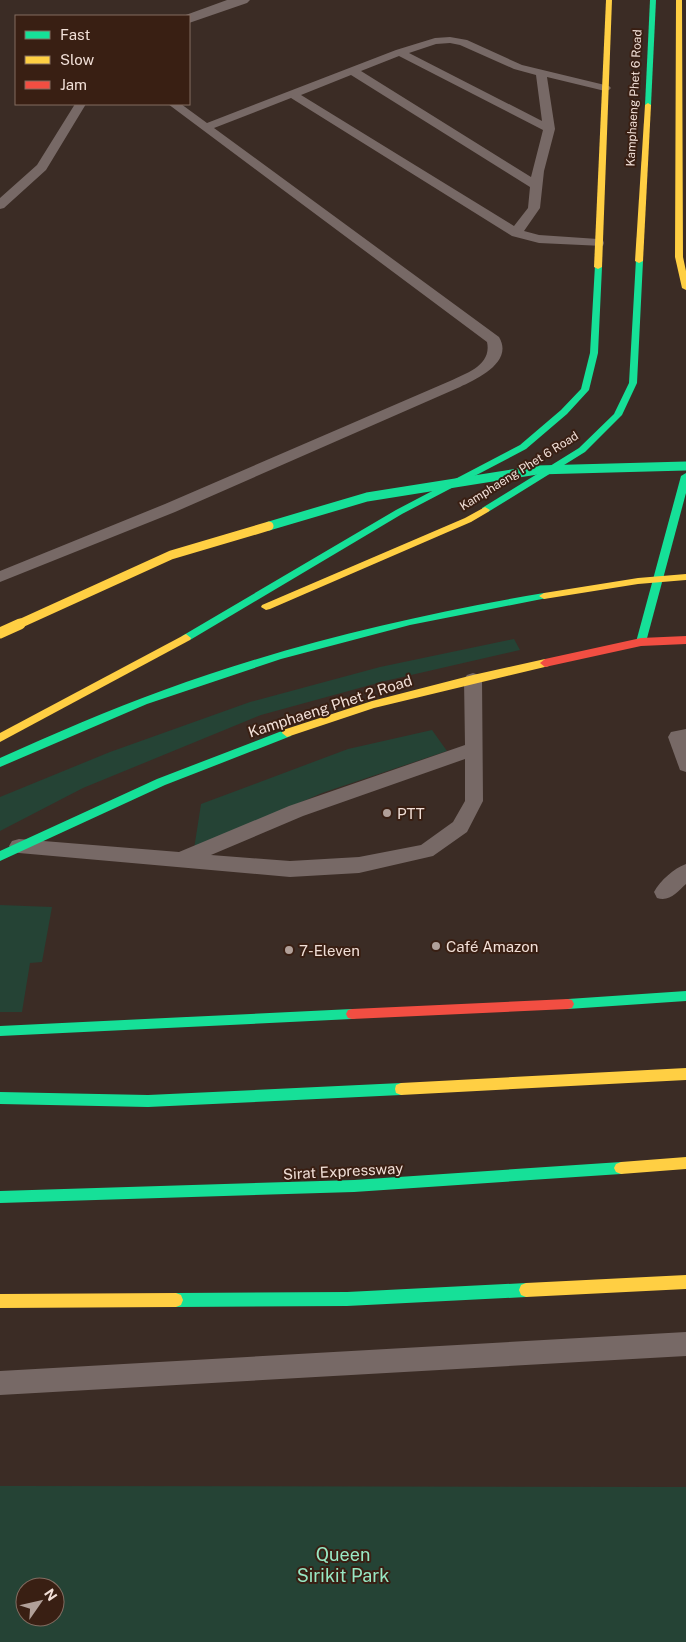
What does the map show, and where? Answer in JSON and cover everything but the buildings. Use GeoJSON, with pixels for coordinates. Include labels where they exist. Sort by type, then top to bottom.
{"type":"FeatureCollection","features":[{"type":"Feature","properties":{"kind":"main road","name":"Kamphaeng Phet 6 Road"},"geometry":{"type":"LineString","coordinates":[[0,738],[179,642],[399,512],[523,447],[564,412],[585,390],[594,354],[609,0]]}},
{"type":"Feature","properties":{"kind":"main road","name":"Kamphaeng Phet 6 Road"},"geometry":{"type":"LineString","coordinates":[[179,642],[382,558],[468,520],[582,450],[618,415],[633,383],[653,0]]}},
{"type":"Feature","properties":{"kind":"main road"},"geometry":{"type":"LineString","coordinates":[[679,0],[679,256],[686,288]]}},
{"type":"Feature","properties":{"kind":"main road"},"geometry":{"type":"LineString","coordinates":[[0,632],[171,556],[367,497],[537,470],[686,466]]}},
{"type":"Feature","properties":{"kind":"main road"},"geometry":{"type":"LineString","coordinates":[[641,642],[686,476]]}},
{"type":"Feature","properties":{"kind":"main road"},"geometry":{"type":"LineString","coordinates":[[0,763],[80,728],[216,676],[357,634],[507,602],[657,578],[686,577]]}},
{"type":"Feature","properties":{"kind":"main road","name":"Kamphaeng Phet 2 Road"},"geometry":{"type":"LineString","coordinates":[[0,856],[161,782],[264,741],[372,705],[473,678],[641,642],[686,640]]}},
{"type":"Feature","properties":{"kind":"main road"},"geometry":{"type":"LineString","coordinates":[[0,1031],[613,1002],[686,996]]}},
{"type":"Feature","properties":{"kind":"main road"},"geometry":{"type":"LineString","coordinates":[[0,1098],[148,1101],[686,1074]]}},
{"type":"Feature","properties":{"kind":"main road","name":"Sirat Expressway"},"geometry":{"type":"LineString","coordinates":[[0,1197],[354,1186],[686,1163]]}},
{"type":"Feature","properties":{"kind":"main road"},"geometry":{"type":"LineString","coordinates":[[0,1301],[347,1299],[686,1282]]}},
{"type":"Feature","properties":{"kind":"street"},"geometry":{"type":"LineString","coordinates":[[190,18],[242,0]]}},
{"type":"Feature","properties":{"kind":"lane"},"geometry":{"type":"LineString","coordinates":[[206,127],[351,70],[434,41],[450,40],[464,42],[518,67],[605,88]]}},
{"type":"Feature","properties":{"kind":"lane"},"geometry":{"type":"LineString","coordinates":[[400,52],[550,129]]}},
{"type":"Feature","properties":{"kind":"lane"},"geometry":{"type":"LineString","coordinates":[[351,70],[536,185]]}},
{"type":"Feature","properties":{"kind":"lane"},"geometry":{"type":"LineString","coordinates":[[516,234],[534,208],[536,185],[550,129],[541,73]]}},
{"type":"Feature","properties":{"kind":"lane"},"geometry":{"type":"LineString","coordinates":[[292,94],[516,234],[598,243]]}},
{"type":"Feature","properties":{"kind":"lane"},"geometry":{"type":"LineString","coordinates":[[0,205],[42,167],[79,105]]}},
{"type":"Feature","properties":{"kind":"lane"},"geometry":{"type":"LineString","coordinates":[[0,576],[170,508],[456,384],[487,366],[494,358],[497,348],[494,340],[175,105]]}},
{"type":"Feature","properties":{"kind":"lane"},"geometry":{"type":"LineString","coordinates":[[19,846],[290,869],[359,865],[426,851],[460,827],[474,801],[473,678]]}},
{"type":"Feature","properties":{"kind":"lane"},"geometry":{"type":"LineString","coordinates":[[686,736],[677,738],[686,766]]}},
{"type":"Feature","properties":{"kind":"lane"},"geometry":{"type":"LineString","coordinates":[[181,859],[296,811],[475,748]]}},
{"type":"Feature","properties":{"kind":"lane"},"geometry":{"type":"LineString","coordinates":[[664,892],[686,872]]}},
{"type":"Feature","properties":{"kind":"lane"},"geometry":{"type":"LineString","coordinates":[[0,1383],[686,1344]]}},
{"type":"Feature","properties":{"kind":"green space"},"geometry":{"type":"Polygon","coordinates":[[[514,639],[520,650],[385,681],[261,715],[83,788],[0,831],[0,797],[110,752],[250,702],[380,667],[514,639]]]}},
{"type":"Feature","properties":{"kind":"green space"},"geometry":{"type":"Polygon","coordinates":[[[432,730],[447,751],[322,793],[194,849],[201,804],[348,749],[432,730]]]}},
{"type":"Feature","properties":{"kind":"green space"},"geometry":{"type":"Polygon","coordinates":[[[0,905],[52,907],[42,962],[30,963],[22,1012],[0,1012],[0,905]]]}},
{"type":"Feature","properties":{"kind":"green space","name":"Queen Sirikit Park"},"geometry":{"type":"Polygon","coordinates":[[[0,1486],[686,1487],[686,1642],[0,1642],[0,1486]]]}},
{"type":"Feature","properties":{"kind":"traffic: fast"},"geometry":{"type":"LineString","coordinates":[[648,105],[653,0]]}},
{"type":"Feature","properties":{"kind":"traffic: fast"},"geometry":{"type":"LineString","coordinates":[[485,510],[582,450],[618,415],[633,383],[639,261]]}},
{"type":"Feature","properties":{"kind":"traffic: fast"},"geometry":{"type":"LineString","coordinates":[[186,638],[399,512],[523,447],[564,412],[585,390],[594,353],[598,267]]}},
{"type":"Feature","properties":{"kind":"traffic: fast"},"geometry":{"type":"LineString","coordinates":[[269,526],[367,497],[537,470],[686,466]]}},
{"type":"Feature","properties":{"kind":"traffic: fast"},"geometry":{"type":"LineString","coordinates":[[641,642],[686,476]]}},
{"type":"Feature","properties":{"kind":"traffic: fast"},"geometry":{"type":"LineString","coordinates":[[0,763],[143,702],[278,656],[410,622],[544,596]]}},
{"type":"Feature","properties":{"kind":"traffic: fast"},"geometry":{"type":"LineString","coordinates":[[0,856],[161,782],[287,733]]}},
{"type":"Feature","properties":{"kind":"traffic: fast"},"geometry":{"type":"LineString","coordinates":[[568,1004],[686,996]]}},
{"type":"Feature","properties":{"kind":"traffic: fast"},"geometry":{"type":"LineString","coordinates":[[0,1031],[352,1014]]}},
{"type":"Feature","properties":{"kind":"traffic: fast"},"geometry":{"type":"LineString","coordinates":[[0,1098],[148,1101],[401,1089]]}},
{"type":"Feature","properties":{"kind":"traffic: fast"},"geometry":{"type":"LineString","coordinates":[[0,1197],[354,1186],[621,1168]]}},
{"type":"Feature","properties":{"kind":"traffic: fast"},"geometry":{"type":"LineString","coordinates":[[176,1300],[347,1299],[526,1290]]}},
{"type":"Feature","properties":{"kind":"traffic: slow"},"geometry":{"type":"LineString","coordinates":[[598,267],[609,0]]}},
{"type":"Feature","properties":{"kind":"traffic: slow"},"geometry":{"type":"LineString","coordinates":[[679,0],[679,257],[686,288]]}},
{"type":"Feature","properties":{"kind":"traffic: slow"},"geometry":{"type":"LineString","coordinates":[[639,261],[648,105]]}},
{"type":"Feature","properties":{"kind":"traffic: slow"},"geometry":{"type":"LineString","coordinates":[[266,607],[468,520],[485,510]]}},
{"type":"Feature","properties":{"kind":"traffic: slow"},"geometry":{"type":"LineString","coordinates":[[0,633],[171,555],[269,526]]}},
{"type":"Feature","properties":{"kind":"traffic: slow"},"geometry":{"type":"LineString","coordinates":[[544,596],[638,581],[686,577]]}},
{"type":"Feature","properties":{"kind":"traffic: slow"},"geometry":{"type":"LineString","coordinates":[[0,738],[186,638]]}},
{"type":"Feature","properties":{"kind":"traffic: slow"},"geometry":{"type":"LineString","coordinates":[[287,733],[372,705],[545,663]]}},
{"type":"Feature","properties":{"kind":"traffic: slow"},"geometry":{"type":"LineString","coordinates":[[401,1089],[686,1074]]}},
{"type":"Feature","properties":{"kind":"traffic: slow"},"geometry":{"type":"LineString","coordinates":[[621,1168],[686,1163]]}},
{"type":"Feature","properties":{"kind":"traffic: slow"},"geometry":{"type":"LineString","coordinates":[[526,1290],[686,1282]]}},
{"type":"Feature","properties":{"kind":"traffic: slow"},"geometry":{"type":"LineString","coordinates":[[0,1301],[176,1300]]}},
{"type":"Feature","properties":{"kind":"traffic: jam"},"geometry":{"type":"LineString","coordinates":[[545,663],[641,642],[686,640]]}},
{"type":"Feature","properties":{"kind":"traffic: jam"},"geometry":{"type":"LineString","coordinates":[[352,1014],[568,1004]]}},
{"type":"Feature","properties":{"kind":"place","name":"PTT"},"geometry":{"type":"Point","coordinates":[387,813]}},
{"type":"Feature","properties":{"kind":"place","name":"Café Amazon"},"geometry":{"type":"Point","coordinates":[436,946]}},
{"type":"Feature","properties":{"kind":"place","name":"7-Eleven"},"geometry":{"type":"Point","coordinates":[289,950]}}]}
